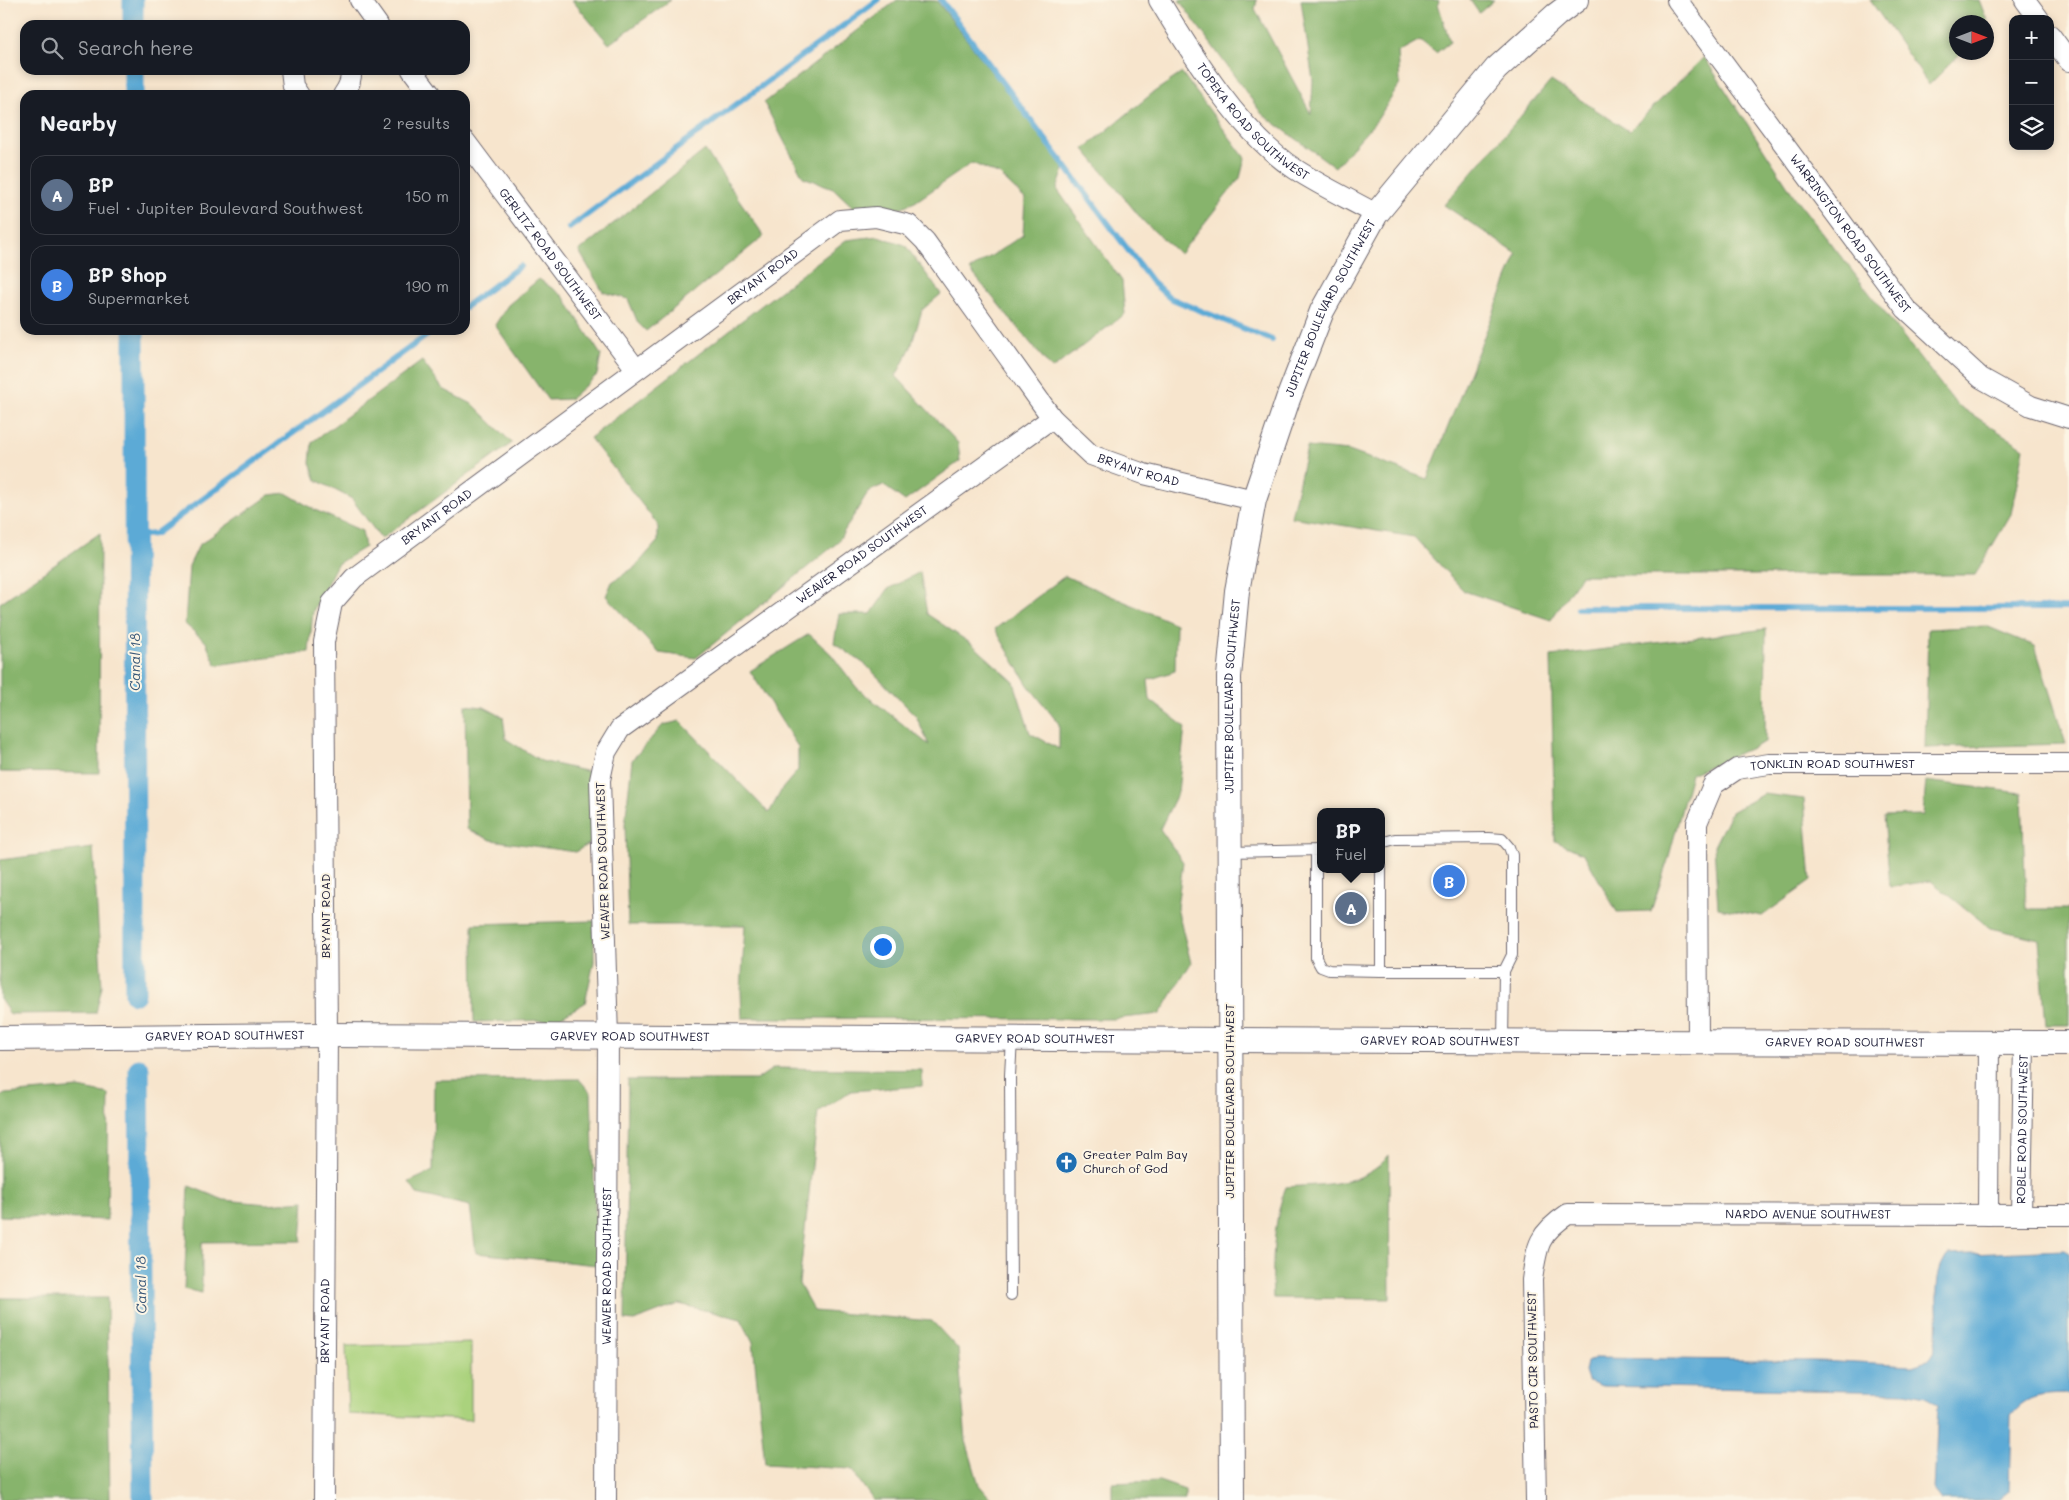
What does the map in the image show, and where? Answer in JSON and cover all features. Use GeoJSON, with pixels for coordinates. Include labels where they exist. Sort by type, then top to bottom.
{"type":"FeatureCollection","features":[{"type":"Feature","properties":{"kind":"street"},"geometry":{"type":"LineString","coordinates":[[360,0],[372,20]]}},
{"type":"Feature","properties":{"kind":"street","name":"TOPEKA ROAD SOUTHWEST"},"geometry":{"type":"LineString","coordinates":[[1159,0],[1184,42],[1236,113],[1263,144],[1295,169],[1376,214]]}},
{"type":"Feature","properties":{"kind":"street","name":"JUPITER BOULEVARD SOUTHWEST"},"geometry":{"type":"LineString","coordinates":[[1232,1500],[1229,677],[1237,591],[1254,500],[1288,399],[1322,311],[1376,214],[1496,69],[1576,0]]}},
{"type":"Feature","properties":{"kind":"street","name":"WARRINGTON ROAD SOUTHWEST"},"geometry":{"type":"LineString","coordinates":[[1677,0],[1906,309],[1981,378],[2031,406],[2069,418]]}},
{"type":"Feature","properties":{"kind":"street"},"geometry":{"type":"LineString","coordinates":[[2025,0],[2036,15]]}},
{"type":"Feature","properties":{"kind":"street"},"geometry":{"type":"LineString","coordinates":[[2054,40],[2069,61]]}},
{"type":"Feature","properties":{"kind":"street"},"geometry":{"type":"LineString","coordinates":[[292,75],[293,86],[296,90]]}},
{"type":"Feature","properties":{"kind":"street"},"geometry":{"type":"LineString","coordinates":[[346,90],[352,75]]}},
{"type":"Feature","properties":{"kind":"street"},"geometry":{"type":"LineString","coordinates":[[416,75],[427,90]]}},
{"type":"Feature","properties":{"kind":"street","name":"GERLITZ ROAD SOUTHWEST"},"geometry":{"type":"LineString","coordinates":[[470,148],[636,369]]}},
{"type":"Feature","properties":{"kind":"street","name":"BRYANT ROAD"},"geometry":{"type":"LineString","coordinates":[[324,1500],[327,1035],[324,642],[332,602],[354,578],[840,220],[876,217],[909,225],[925,241],[1052,418],[1091,455],[1144,474],[1254,500]]}},
{"type":"Feature","properties":{"kind":"street","name":"WEAVER ROAD SOUTHWEST"},"geometry":{"type":"LineString","coordinates":[[606,1500],[608,1037],[600,780],[606,752],[620,729],[1052,418]]}},
{"type":"Feature","properties":{"kind":"street","name":"TONKLIN ROAD SOUTHWEST"},"geometry":{"type":"LineString","coordinates":[[1698,1043],[1697,823],[1713,785],[1737,770],[1769,764],[2069,764]]}},
{"type":"Feature","properties":{"kind":"street","name":"GARVEY ROAD SOUTHWEST"},"geometry":{"type":"LineString","coordinates":[[0,1038],[327,1035],[1698,1043],[2069,1043]]}},
{"type":"Feature","properties":{"kind":"street"},"geometry":{"type":"LineString","coordinates":[[1988,1215],[1989,1043]]}},
{"type":"Feature","properties":{"kind":"street","name":"ROBLE ROAD SOUTHWEST"},"geometry":{"type":"LineString","coordinates":[[2021,1215],[2024,1043]]}},
{"type":"Feature","properties":{"kind":"street","name":"NARDO AVENUE SOUTHWEST"},"geometry":{"type":"LineString","coordinates":[[1551,1225],[1568,1214],[2069,1215]]}},
{"type":"Feature","properties":{"kind":"street","name":"PASTO CIR SOUTHWEST"},"geometry":{"type":"LineString","coordinates":[[1536,1500],[1532,1280],[1537,1248],[1551,1225]]}},
{"type":"Feature","properties":{"kind":"lane"},"geometry":{"type":"LineString","coordinates":[[1385,842],[1395,839],[1489,838],[1502,839],[1509,847],[1512,855],[1512,955],[1504,971],[1503,1042]]}},
{"type":"Feature","properties":{"kind":"lane"},"geometry":{"type":"LineString","coordinates":[[1229,852],[1317,850]]}},
{"type":"Feature","properties":{"kind":"lane"},"geometry":{"type":"LineString","coordinates":[[1318,873],[1316,958],[1321,967],[1329,970],[1504,971]]}},
{"type":"Feature","properties":{"kind":"lane"},"geometry":{"type":"LineString","coordinates":[[1381,873],[1381,971]]}},
{"type":"Feature","properties":{"kind":"lane"},"geometry":{"type":"LineString","coordinates":[[1011,1295],[1010,1075],[1012,1039]]}},
{"type":"Feature","properties":{"kind":"green space"},"geometry":{"type":"Polygon","coordinates":[[[572,0],[671,0],[609,44],[572,0]]]}},
{"type":"Feature","properties":{"kind":"green space"},"geometry":{"type":"Polygon","coordinates":[[[897,0],[937,1],[1065,167],[1057,189],[1122,281],[1125,314],[1052,369],[970,270],[1023,235],[1025,199],[1000,175],[972,163],[915,202],[897,209],[853,207],[833,188],[803,177],[764,103],[897,0]]]}},
{"type":"Feature","properties":{"kind":"green space"},"geometry":{"type":"Polygon","coordinates":[[[1179,0],[1257,0],[1255,9],[1311,114],[1313,81],[1301,0],[1439,0],[1438,4],[1450,42],[1436,53],[1420,40],[1398,52],[1400,84],[1377,120],[1335,167],[1262,114],[1179,0]]]}},
{"type":"Feature","properties":{"kind":"green space"},"geometry":{"type":"Polygon","coordinates":[[[1470,0],[1494,0],[1479,13],[1470,0]]]}},
{"type":"Feature","properties":{"kind":"green space"},"geometry":{"type":"Polygon","coordinates":[[[1870,0],[1979,0],[1985,15],[1949,15],[1949,60],[1954,60],[1929,85],[1870,0]]]}},
{"type":"Feature","properties":{"kind":"green space"},"geometry":{"type":"Polygon","coordinates":[[[1704,57],[1796,199],[1956,404],[2024,448],[2011,514],[1975,575],[1581,575],[1551,620],[1464,591],[1414,537],[1291,517],[1307,447],[1349,451],[1427,479],[1517,254],[1444,205],[1551,81],[1629,131],[1704,57]]]}},
{"type":"Feature","properties":{"kind":"green space"},"geometry":{"type":"Polygon","coordinates":[[[1182,73],[1245,158],[1240,178],[1180,254],[1144,222],[1084,149],[1154,92],[1182,73]]]}},
{"type":"Feature","properties":{"kind":"green space"},"geometry":{"type":"Polygon","coordinates":[[[705,150],[764,236],[646,331],[638,323],[628,299],[603,292],[579,251],[705,150]]]}},
{"type":"Feature","properties":{"kind":"green space"},"geometry":{"type":"Polygon","coordinates":[[[878,236],[905,245],[941,294],[922,310],[911,347],[896,376],[958,443],[960,461],[905,501],[883,485],[868,492],[837,543],[696,658],[659,653],[606,596],[612,582],[635,567],[658,541],[658,525],[590,438],[846,240],[878,236]]]}},
{"type":"Feature","properties":{"kind":"green space"},"geometry":{"type":"Polygon","coordinates":[[[539,279],[563,296],[601,355],[597,375],[570,399],[548,400],[495,325],[508,305],[539,279]]]}},
{"type":"Feature","properties":{"kind":"green space"},"geometry":{"type":"Polygon","coordinates":[[[422,361],[443,389],[474,405],[512,443],[381,539],[352,499],[316,480],[310,463],[312,442],[422,361]]]}},
{"type":"Feature","properties":{"kind":"green space"},"geometry":{"type":"Polygon","coordinates":[[[286,493],[315,510],[362,531],[365,547],[337,564],[313,611],[309,652],[216,665],[206,642],[185,624],[189,566],[199,545],[270,495],[286,493]]]}},
{"type":"Feature","properties":{"kind":"green space"},"geometry":{"type":"Polygon","coordinates":[[[100,533],[99,773],[0,772],[0,603],[100,533]]]}},
{"type":"Feature","properties":{"kind":"green space"},"geometry":{"type":"Polygon","coordinates":[[[920,572],[927,614],[973,645],[1014,682],[1030,733],[1059,749],[1059,724],[1028,685],[995,629],[1065,576],[1176,624],[1175,671],[1148,680],[1150,700],[1185,727],[1178,792],[1160,829],[1183,862],[1177,908],[1191,963],[1160,1014],[1113,1019],[742,1018],[741,991],[745,925],[628,925],[625,824],[632,760],[663,725],[680,721],[769,813],[782,789],[798,770],[798,747],[750,671],[809,634],[831,654],[857,688],[929,745],[916,716],[866,665],[834,643],[839,614],[871,614],[888,589],[920,572]]]}},
{"type":"Feature","properties":{"kind":"green space"},"geometry":{"type":"Polygon","coordinates":[[[1986,626],[2035,646],[2066,744],[1925,748],[1928,629],[1986,626]]]}},
{"type":"Feature","properties":{"kind":"green space"},"geometry":{"type":"Polygon","coordinates":[[[1766,629],[1765,742],[1691,774],[1668,860],[1651,911],[1617,912],[1584,854],[1555,841],[1551,656],[1766,629]]]}},
{"type":"Feature","properties":{"kind":"green space"},"geometry":{"type":"Polygon","coordinates":[[[465,705],[484,707],[503,717],[506,739],[541,761],[594,773],[594,841],[575,852],[491,840],[467,829],[465,705]]]}},
{"type":"Feature","properties":{"kind":"green space"},"geometry":{"type":"Polygon","coordinates":[[[1926,781],[2022,793],[2026,909],[2069,909],[2069,1025],[2046,1025],[2039,939],[1990,928],[1931,881],[1890,887],[1884,816],[1923,815],[1926,781]]]}},
{"type":"Feature","properties":{"kind":"green space"},"geometry":{"type":"Polygon","coordinates":[[[1763,794],[1804,799],[1811,881],[1762,916],[1718,908],[1714,846],[1731,812],[1763,794]]]}},
{"type":"Feature","properties":{"kind":"green space"},"geometry":{"type":"Polygon","coordinates":[[[93,848],[102,986],[96,1013],[10,1014],[0,999],[0,860],[93,848]]]}},
{"type":"Feature","properties":{"kind":"green space"},"geometry":{"type":"Polygon","coordinates":[[[594,921],[594,962],[585,1003],[555,1020],[474,1022],[473,924],[594,921]]]}},
{"type":"Feature","properties":{"kind":"green space"},"geometry":{"type":"Polygon","coordinates":[[[774,1068],[922,1070],[922,1086],[851,1091],[818,1112],[799,1284],[814,1311],[932,1321],[958,1349],[966,1441],[979,1485],[992,1500],[873,1500],[851,1469],[765,1464],[753,1342],[741,1319],[679,1304],[634,1321],[625,1320],[628,1080],[756,1080],[774,1068]]]}},
{"type":"Feature","properties":{"kind":"green space"},"geometry":{"type":"Polygon","coordinates":[[[579,1079],[591,1093],[597,1265],[476,1253],[470,1206],[417,1194],[409,1182],[433,1171],[434,1080],[579,1079]]]}},
{"type":"Feature","properties":{"kind":"green space"},"geometry":{"type":"Polygon","coordinates":[[[79,1088],[109,1094],[107,1220],[0,1216],[0,1097],[5,1094],[79,1088]]]}},
{"type":"Feature","properties":{"kind":"green space"},"geometry":{"type":"Polygon","coordinates":[[[1389,1155],[1390,1299],[1273,1298],[1273,1256],[1276,1227],[1286,1187],[1328,1184],[1356,1178],[1368,1173],[1389,1155]]]}},
{"type":"Feature","properties":{"kind":"green space"},"geometry":{"type":"Polygon","coordinates":[[[189,1186],[224,1200],[267,1204],[304,1201],[301,1241],[202,1242],[202,1293],[184,1289],[189,1186]]]}},
{"type":"Feature","properties":{"kind":"green space"},"geometry":{"type":"Polygon","coordinates":[[[0,1298],[107,1298],[110,1500],[0,1500],[0,1298]]]}},
{"type":"Feature","properties":{"kind":"green space"},"geometry":{"type":"Polygon","coordinates":[[[471,1343],[471,1420],[348,1414],[346,1346],[471,1343]]]}},
{"type":"Feature","properties":{"kind":"green space"},"geometry":{"type":"Polygon","coordinates":[[[1159,1481],[1185,1490],[1185,1500],[1112,1500],[1112,1483],[1159,1481]]]}},
{"type":"Feature","properties":{"kind":"water"},"geometry":{"type":"Polygon","coordinates":[[[2064,1250],[2069,1253],[2069,1394],[2044,1395],[2030,1399],[2011,1415],[2009,1492],[1999,1500],[1941,1500],[1934,1491],[1938,1404],[1926,1396],[1905,1392],[1601,1386],[1588,1381],[1585,1372],[1587,1362],[1596,1358],[1820,1361],[1912,1366],[1927,1360],[1934,1351],[1937,1339],[1938,1279],[1941,1266],[1948,1255],[2064,1250]]]}},
{"type":"Feature","properties":{"kind":"waterway","name":"Canal 18"},"geometry":{"type":"LineString","coordinates":[[133,0],[133,20]]}},
{"type":"Feature","properties":{"kind":"waterway"},"geometry":{"type":"LineString","coordinates":[[569,228],[878,0]]}},
{"type":"Feature","properties":{"kind":"waterway"},"geometry":{"type":"LineString","coordinates":[[941,0],[1152,282],[1170,298],[1272,340]]}},
{"type":"Feature","properties":{"kind":"waterway","name":"Canal 18"},"geometry":{"type":"LineString","coordinates":[[134,75],[134,90]]}},
{"type":"Feature","properties":{"kind":"waterway"},"geometry":{"type":"LineString","coordinates":[[470,303],[520,266]]}},
{"type":"Feature","properties":{"kind":"waterway","name":"Canal 18"},"geometry":{"type":"LineString","coordinates":[[134,335],[135,994]]}},
{"type":"Feature","properties":{"kind":"waterway"},"geometry":{"type":"LineString","coordinates":[[134,536],[155,534],[427,335]]}},
{"type":"Feature","properties":{"kind":"waterway"},"geometry":{"type":"LineString","coordinates":[[1578,608],[2069,608]]}},
{"type":"Feature","properties":{"kind":"waterway","name":"Canal 18"},"geometry":{"type":"LineString","coordinates":[[139,1069],[143,1500]]}},
{"type":"Feature","properties":{"kind":"place","name":"BP Shop"},"geometry":{"type":"Point","coordinates":[1449,881]}},
{"type":"Feature","properties":{"kind":"place","name":"BP"},"geometry":{"type":"Point","coordinates":[1351,908]}},
{"type":"Feature","properties":{"kind":"place","name":"Greater Palm Bay Church of God"},"geometry":{"type":"Point","coordinates":[1067,1162]}}]}
